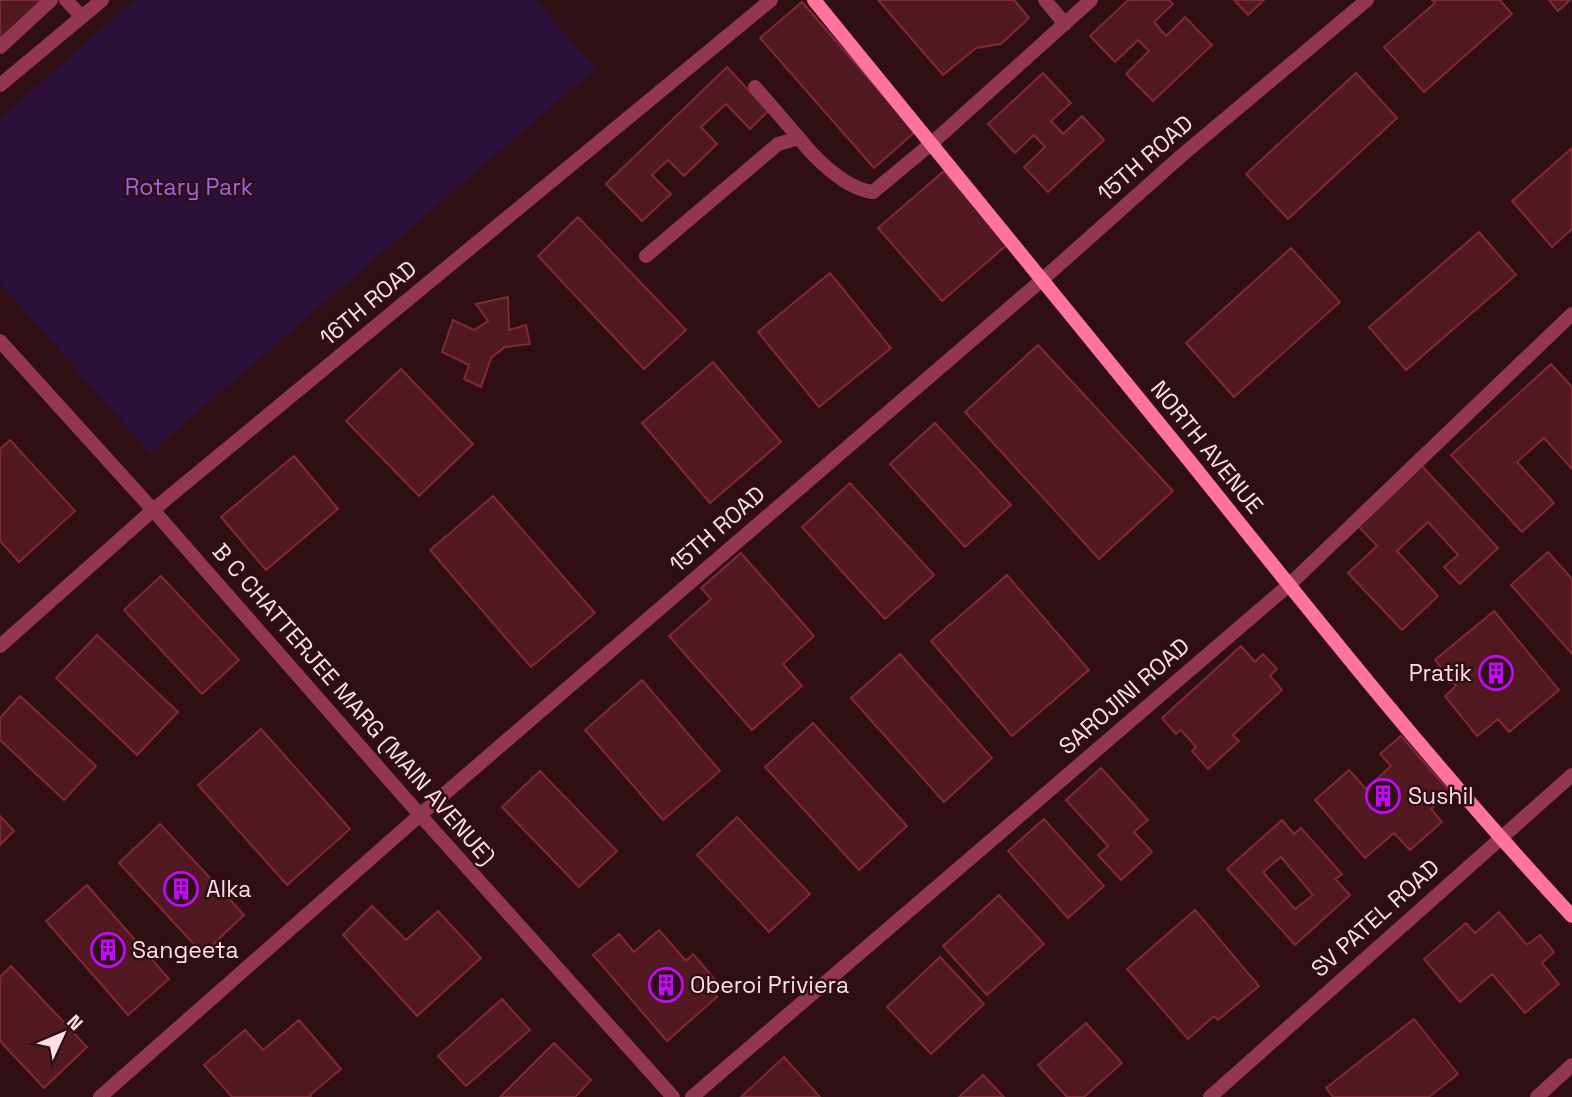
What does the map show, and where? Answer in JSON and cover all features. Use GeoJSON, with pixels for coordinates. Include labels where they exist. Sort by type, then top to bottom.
{"type":"FeatureCollection","features":[{"type":"Feature","properties":{"kind":"street"},"geometry":{"type":"LineString","coordinates":[[0,47],[51,0]]}},
{"type":"Feature","properties":{"kind":"street"},"geometry":{"type":"LineString","coordinates":[[66,0],[84,9]]}},
{"type":"Feature","properties":{"kind":"street"},"geometry":{"type":"LineString","coordinates":[[0,85],[84,9],[102,0]]}},
{"type":"Feature","properties":{"kind":"street","name":"16TH ROAD"},"geometry":{"type":"LineString","coordinates":[[0,646],[153,510],[771,0]]}},
{"type":"Feature","properties":{"kind":"street","name":"NORTH AVENUE"},"geometry":{"type":"LineString","coordinates":[[814,0],[1289,585],[1499,838],[1572,916]]}},
{"type":"Feature","properties":{"kind":"street"},"geometry":{"type":"LineString","coordinates":[[1045,0],[1065,24]]}},
{"type":"Feature","properties":{"kind":"street"},"geometry":{"type":"LineString","coordinates":[[755,87],[816,159],[861,191],[873,192],[932,144],[1091,0]]}},
{"type":"Feature","properties":{"kind":"street","name":"15TH ROAD"},"geometry":{"type":"LineString","coordinates":[[100,1097],[420,815],[1043,279],[1181,156],[1367,0]]}},
{"type":"Feature","properties":{"kind":"street"},"geometry":{"type":"LineString","coordinates":[[646,256],[778,144],[799,138]]}},
{"type":"Feature","properties":{"kind":"street","name":"SAROJINI ROAD"},"geometry":{"type":"LineString","coordinates":[[692,1097],[1289,585],[1572,314]]}},
{"type":"Feature","properties":{"kind":"street","name":"B C CHATTERJEE MARG (MAIN AVENUE)"},"geometry":{"type":"LineString","coordinates":[[0,341],[673,1097]]}},
{"type":"Feature","properties":{"kind":"street","name":"SV PATEL ROAD"},"geometry":{"type":"LineString","coordinates":[[1210,1097],[1572,775]]}},
{"type":"Feature","properties":{"kind":"street"},"geometry":{"type":"LineString","coordinates":[[1537,1097],[1572,1065]]}},
{"type":"Feature","properties":{"kind":"green space","name":"Rotary Park"},"geometry":{"type":"Polygon","coordinates":[[[134,0],[535,0],[596,68],[150,453],[0,283],[0,118],[134,0]]]}},
{"type":"Feature","properties":{"kind":"building"},"geometry":{"type":"Polygon","coordinates":[[[0,0],[44,0],[0,40],[0,0]]]}},
{"type":"Feature","properties":{"kind":"building"},"geometry":{"type":"Polygon","coordinates":[[[878,0],[1014,0],[1029,18],[1001,44],[976,48],[943,75],[878,0]]]}},
{"type":"Feature","properties":{"kind":"building"},"geometry":{"type":"Polygon","coordinates":[[[1128,0],[1169,0],[1173,4],[1154,22],[1166,36],[1185,17],[1212,45],[1153,101],[1126,74],[1149,51],[1138,40],[1115,62],[1090,36],[1128,0]]]}},
{"type":"Feature","properties":{"kind":"building"},"geometry":{"type":"Polygon","coordinates":[[[1234,0],[1264,0],[1248,15],[1234,0]]]}},
{"type":"Feature","properties":{"kind":"building"},"geometry":{"type":"Polygon","coordinates":[[[1432,0],[1500,0],[1512,14],[1424,92],[1384,47],[1435,3],[1432,0]]]}},
{"type":"Feature","properties":{"kind":"building"},"geometry":{"type":"Polygon","coordinates":[[[1549,0],[1570,0],[1558,11],[1549,0]]]}},
{"type":"Feature","properties":{"kind":"building"},"geometry":{"type":"Polygon","coordinates":[[[802,2],[915,132],[874,168],[760,38],[802,2]]]}},
{"type":"Feature","properties":{"kind":"building"},"geometry":{"type":"Polygon","coordinates":[[[727,67],[768,111],[750,129],[726,104],[701,127],[717,144],[684,176],[668,160],[652,175],[671,194],[642,221],[606,184],[727,67]]]}},
{"type":"Feature","properties":{"kind":"building"},"geometry":{"type":"Polygon","coordinates":[[[1043,73],[1071,103],[1051,121],[1063,134],[1082,116],[1104,140],[1048,192],[1024,167],[1045,147],[1034,135],[1015,153],[988,124],[1043,73]]]}},
{"type":"Feature","properties":{"kind":"building"},"geometry":{"type":"Polygon","coordinates":[[[1356,73],[1397,118],[1288,219],[1246,174],[1356,73]]]}},
{"type":"Feature","properties":{"kind":"building"},"geometry":{"type":"Polygon","coordinates":[[[1572,148],[1572,229],[1552,247],[1512,201],[1572,148]]]}},
{"type":"Feature","properties":{"kind":"building"},"geometry":{"type":"Polygon","coordinates":[[[944,171],[1008,244],[942,301],[878,228],[944,171]]]}},
{"type":"Feature","properties":{"kind":"building"},"geometry":{"type":"Polygon","coordinates":[[[578,217],[686,330],[644,369],[538,256],[578,217]]]}},
{"type":"Feature","properties":{"kind":"building"},"geometry":{"type":"Polygon","coordinates":[[[1479,232],[1516,275],[1406,370],[1369,327],[1479,232]]]}},
{"type":"Feature","properties":{"kind":"building"},"geometry":{"type":"Polygon","coordinates":[[[1291,248],[1340,302],[1234,397],[1186,343],[1291,248]]]}},
{"type":"Feature","properties":{"kind":"building"},"geometry":{"type":"Polygon","coordinates":[[[830,273],[891,348],[819,407],[758,332],[830,273]]]}},
{"type":"Feature","properties":{"kind":"building"},"geometry":{"type":"Polygon","coordinates":[[[508,297],[509,330],[526,325],[530,344],[505,347],[491,358],[481,387],[464,379],[469,365],[442,352],[453,320],[474,330],[488,321],[476,304],[508,297]]]}},
{"type":"Feature","properties":{"kind":"building"},"geometry":{"type":"Polygon","coordinates":[[[1038,345],[1173,491],[1099,559],[965,412],[1038,345]]]}},
{"type":"Feature","properties":{"kind":"building"},"geometry":{"type":"Polygon","coordinates":[[[713,362],[781,442],[710,503],[642,423],[713,362]]]}},
{"type":"Feature","properties":{"kind":"building"},"geometry":{"type":"Polygon","coordinates":[[[1551,364],[1572,387],[1572,469],[1544,438],[1517,462],[1554,503],[1522,532],[1451,455],[1551,364]]]}},
{"type":"Feature","properties":{"kind":"building"},"geometry":{"type":"Polygon","coordinates":[[[401,369],[473,444],[419,496],[346,421],[401,369]]]}},
{"type":"Feature","properties":{"kind":"building"},"geometry":{"type":"Polygon","coordinates":[[[935,423],[1011,505],[965,547],[890,464],[935,423]]]}},
{"type":"Feature","properties":{"kind":"building"},"geometry":{"type":"Polygon","coordinates":[[[10,440],[75,511],[19,562],[0,541],[0,449],[10,440]]]}},
{"type":"Feature","properties":{"kind":"building"},"geometry":{"type":"Polygon","coordinates":[[[294,456],[338,509],[266,570],[221,517],[294,456]]]}},
{"type":"Feature","properties":{"kind":"building"},"geometry":{"type":"Polygon","coordinates":[[[1422,466],[1498,548],[1460,584],[1444,567],[1458,555],[1428,522],[1397,551],[1438,596],[1402,630],[1348,573],[1377,546],[1358,526],[1422,466]]]}},
{"type":"Feature","properties":{"kind":"building"},"geometry":{"type":"Polygon","coordinates":[[[850,483],[934,575],[885,619],[802,527],[850,483]]]}},
{"type":"Feature","properties":{"kind":"building"},"geometry":{"type":"Polygon","coordinates":[[[493,496],[595,613],[531,667],[430,550],[493,496]]]}},
{"type":"Feature","properties":{"kind":"building"},"geometry":{"type":"Polygon","coordinates":[[[1548,552],[1572,579],[1572,654],[1511,585],[1548,552]]]}},
{"type":"Feature","properties":{"kind":"building"},"geometry":{"type":"Polygon","coordinates":[[[741,553],[814,636],[783,664],[802,686],[752,730],[669,636],[711,599],[701,588],[741,553]]]}},
{"type":"Feature","properties":{"kind":"building"},"geometry":{"type":"Polygon","coordinates":[[[1007,575],[1089,670],[1012,736],[931,641],[1007,575]]]}},
{"type":"Feature","properties":{"kind":"building"},"geometry":{"type":"Polygon","coordinates":[[[161,576],[239,660],[202,694],[124,610],[161,576]]]}},
{"type":"Feature","properties":{"kind":"building","name":"Pratik"},"geometry":{"type":"Polygon","coordinates":[[[1494,611],[1559,690],[1509,732],[1498,719],[1477,736],[1445,696],[1456,686],[1435,660],[1494,611]]]}},
{"type":"Feature","properties":{"kind":"building"},"geometry":{"type":"Polygon","coordinates":[[[97,635],[178,712],[137,755],[56,678],[97,635]]]}},
{"type":"Feature","properties":{"kind":"building"},"geometry":{"type":"Polygon","coordinates":[[[1241,646],[1255,662],[1263,654],[1277,669],[1270,676],[1282,690],[1233,735],[1239,741],[1208,769],[1192,751],[1196,747],[1181,730],[1176,734],[1162,718],[1241,646]]]}},
{"type":"Feature","properties":{"kind":"building"},"geometry":{"type":"Polygon","coordinates":[[[900,654],[992,758],[944,802],[851,698],[900,654]]]}},
{"type":"Feature","properties":{"kind":"building"},"geometry":{"type":"Polygon","coordinates":[[[642,680],[720,771],[663,820],[585,730],[642,680]]]}},
{"type":"Feature","properties":{"kind":"building"},"geometry":{"type":"Polygon","coordinates":[[[20,696],[96,766],[64,800],[0,740],[0,718],[20,696]]]}},
{"type":"Feature","properties":{"kind":"building"},"geometry":{"type":"Polygon","coordinates":[[[813,723],[907,826],[859,870],[765,767],[813,723]]]}},
{"type":"Feature","properties":{"kind":"building"},"geometry":{"type":"Polygon","coordinates":[[[261,729],[350,829],[287,885],[198,785],[261,729]]]}},
{"type":"Feature","properties":{"kind":"building","name":"Sushil"},"geometry":{"type":"Polygon","coordinates":[[[1401,736],[1450,792],[1431,809],[1442,822],[1410,850],[1394,833],[1365,858],[1315,800],[1349,770],[1366,789],[1391,766],[1380,754],[1401,736]]]}},
{"type":"Feature","properties":{"kind":"building"},"geometry":{"type":"Polygon","coordinates":[[[1101,768],[1148,820],[1134,832],[1152,852],[1121,880],[1098,855],[1108,846],[1066,800],[1101,768]]]}},
{"type":"Feature","properties":{"kind":"building"},"geometry":{"type":"Polygon","coordinates":[[[540,771],[617,851],[579,887],[502,807],[540,771]]]}},
{"type":"Feature","properties":{"kind":"building"},"geometry":{"type":"Polygon","coordinates":[[[0,816],[14,831],[0,845],[0,816]]]}},
{"type":"Feature","properties":{"kind":"building"},"geometry":{"type":"Polygon","coordinates":[[[737,817],[810,894],[769,932],[697,855],[737,817]]]}},
{"type":"Feature","properties":{"kind":"building"},"geometry":{"type":"Polygon","coordinates":[[[1044,819],[1104,886],[1068,918],[1008,851],[1044,819]]]}},
{"type":"Feature","properties":{"kind":"building"},"geometry":{"type":"Polygon","coordinates":[[[1282,820],[1294,834],[1301,828],[1342,874],[1335,879],[1350,895],[1295,945],[1227,869],[1282,820]],[[1281,857],[1263,872],[1295,909],[1313,895],[1281,857]]]}},
{"type":"Feature","properties":{"kind":"building","name":"Alka"},"geometry":{"type":"Polygon","coordinates":[[[160,824],[244,915],[203,954],[119,863],[160,824]]]}},
{"type":"Feature","properties":{"kind":"building","name":"Sangeeta"},"geometry":{"type":"Polygon","coordinates":[[[87,885],[169,979],[128,1015],[46,921],[87,885]]]}},
{"type":"Feature","properties":{"kind":"building"},"geometry":{"type":"Polygon","coordinates":[[[999,895],[1044,944],[987,995],[943,946],[999,895]]]}},
{"type":"Feature","properties":{"kind":"building"},"geometry":{"type":"Polygon","coordinates":[[[372,906],[406,940],[438,911],[481,958],[417,1016],[343,935],[372,906]]]}},
{"type":"Feature","properties":{"kind":"building"},"geometry":{"type":"Polygon","coordinates":[[[1195,910],[1259,986],[1218,1020],[1214,1016],[1188,1039],[1127,969],[1195,910]]]}},
{"type":"Feature","properties":{"kind":"building"},"geometry":{"type":"Polygon","coordinates":[[[1499,912],[1527,945],[1540,935],[1554,952],[1542,963],[1559,984],[1525,1013],[1492,974],[1460,1002],[1424,959],[1466,923],[1475,933],[1499,912]]]}},
{"type":"Feature","properties":{"kind":"building","name":"Oberoi Priviera"},"geometry":{"type":"Polygon","coordinates":[[[659,930],[686,961],[693,954],[717,982],[710,989],[717,997],[667,1041],[593,955],[619,934],[634,952],[659,930]]]}},
{"type":"Feature","properties":{"kind":"building"},"geometry":{"type":"Polygon","coordinates":[[[940,957],[984,1004],[931,1054],[887,1007],[940,957]]]}},
{"type":"Feature","properties":{"kind":"building"},"geometry":{"type":"Polygon","coordinates":[[[11,966],[87,1047],[44,1088],[0,1041],[0,977],[11,966]]]}},
{"type":"Feature","properties":{"kind":"building"},"geometry":{"type":"Polygon","coordinates":[[[502,999],[530,1030],[466,1086],[438,1056],[502,999]]]}},
{"type":"Feature","properties":{"kind":"building"},"geometry":{"type":"Polygon","coordinates":[[[1414,1019],[1458,1074],[1429,1097],[1333,1097],[1326,1088],[1414,1019]]]}},
{"type":"Feature","properties":{"kind":"building"},"geometry":{"type":"Polygon","coordinates":[[[299,1020],[341,1069],[310,1095],[311,1097],[232,1097],[204,1065],[245,1030],[263,1050],[299,1020]]]}},
{"type":"Feature","properties":{"kind":"building"},"geometry":{"type":"Polygon","coordinates":[[[1086,1023],[1122,1063],[1084,1097],[1067,1097],[1038,1065],[1086,1023]]]}},
{"type":"Feature","properties":{"kind":"building"},"geometry":{"type":"Polygon","coordinates":[[[554,1043],[591,1080],[575,1097],[500,1097],[554,1043]]]}},
{"type":"Feature","properties":{"kind":"building"},"geometry":{"type":"Polygon","coordinates":[[[784,1057],[820,1097],[741,1097],[784,1057]]]}},
{"type":"Feature","properties":{"kind":"building"},"geometry":{"type":"Polygon","coordinates":[[[983,1075],[1004,1097],[959,1097],[983,1075]]]}},
{"type":"Feature","properties":{"kind":"place","name":"Pratik"},"geometry":{"type":"Point","coordinates":[1496,673]}},
{"type":"Feature","properties":{"kind":"place","name":"Sushil"},"geometry":{"type":"Point","coordinates":[1383,796]}},
{"type":"Feature","properties":{"kind":"place","name":"Alka"},"geometry":{"type":"Point","coordinates":[181,889]}},
{"type":"Feature","properties":{"kind":"place","name":"Sangeeta"},"geometry":{"type":"Point","coordinates":[108,950]}},
{"type":"Feature","properties":{"kind":"place","name":"Oberoi Priviera"},"geometry":{"type":"Point","coordinates":[666,985]}}]}
